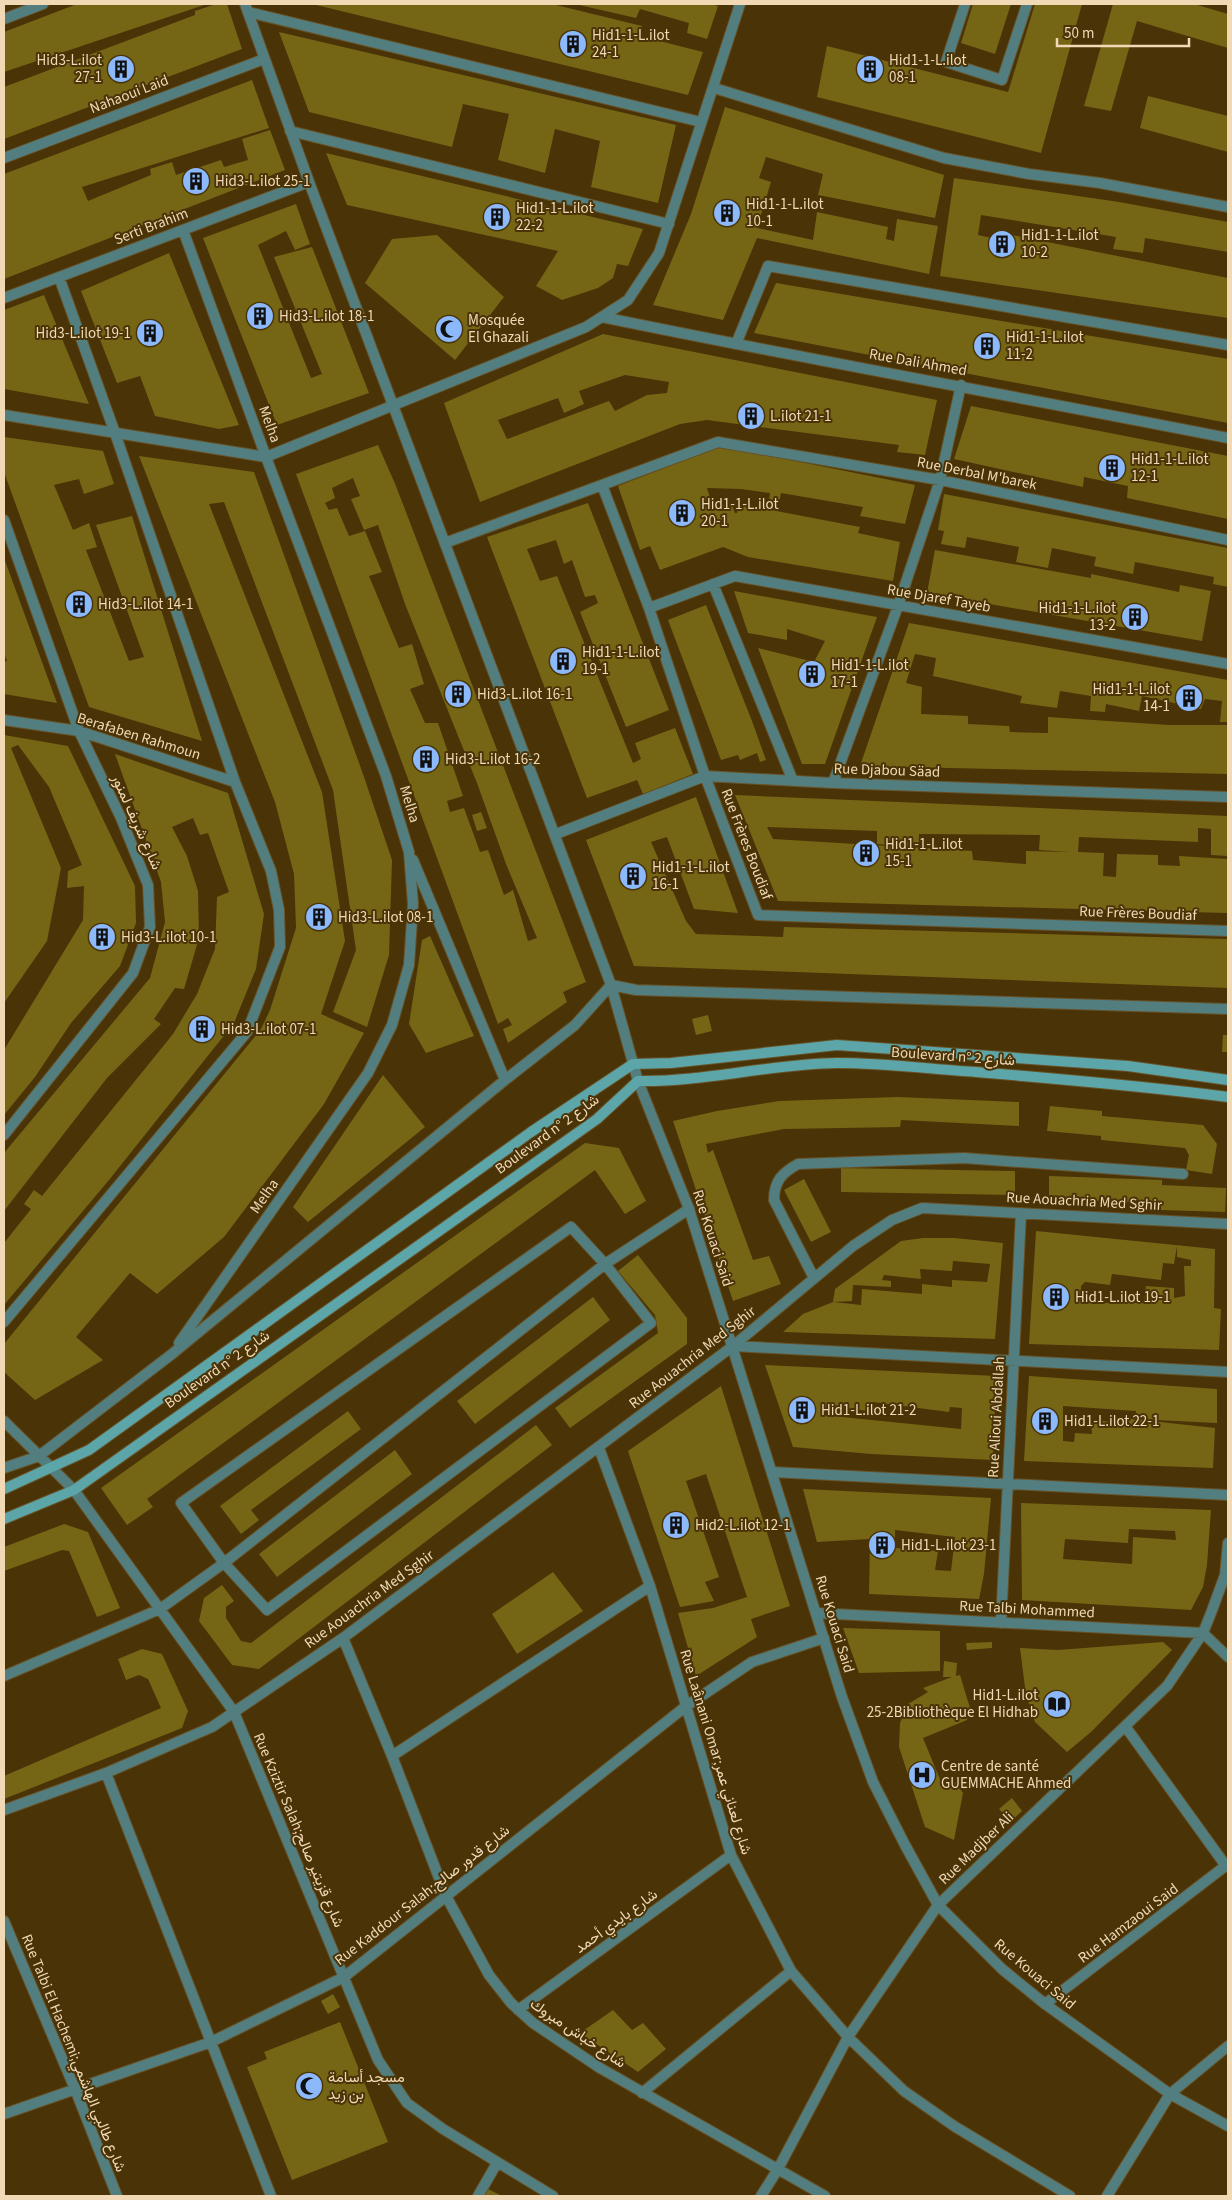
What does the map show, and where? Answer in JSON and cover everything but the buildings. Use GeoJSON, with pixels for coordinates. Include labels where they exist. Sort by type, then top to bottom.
{"type":"FeatureCollection","features":[{"type":"Feature","properties":{"kind":"main road","name":"Boulevard n° شارع 2"},"geometry":{"type":"LineString","coordinates":[[4,1489],[89,1450],[532,1132],[633,1064],[671,1063],[837,1045],[1128,1066],[1228,1080]]}},
{"type":"Feature","properties":{"kind":"main road","name":"Boulevard n° شارع 2"},"geometry":{"type":"LineString","coordinates":[[4,1519],[74,1490],[597,1119],[638,1081],[671,1081],[837,1063],[1128,1084],[1228,1096]]}},
{"type":"Feature","properties":{"kind":"street"},"geometry":{"type":"LineString","coordinates":[[4,19],[43,4]]}},
{"type":"Feature","properties":{"kind":"street"},"geometry":{"type":"LineString","coordinates":[[4,415],[266,457],[586,327],[628,300],[659,253],[740,4]]}},
{"type":"Feature","properties":{"kind":"street"},"geometry":{"type":"LineString","coordinates":[[964,4],[946,62],[1002,80],[1027,4]]}},
{"type":"Feature","properties":{"kind":"street"},"geometry":{"type":"LineString","coordinates":[[247,8],[701,122]]}},
{"type":"Feature","properties":{"kind":"street","name":"Rue Kouaci Said"},"geometry":{"type":"LineString","coordinates":[[247,8],[309,182],[556,834],[611,985],[638,1081],[689,1209],[824,1638],[873,1782],[938,1905],[1002,1970],[1045,2004],[1170,2094],[1228,2126]]}},
{"type":"Feature","properties":{"kind":"street","name":"Nahaoui Laid"},"geometry":{"type":"LineString","coordinates":[[4,158],[264,59]]}},
{"type":"Feature","properties":{"kind":"street"},"geometry":{"type":"LineString","coordinates":[[714,88],[944,158],[1029,174],[1100,183],[1228,207]]}},
{"type":"Feature","properties":{"kind":"street"},"geometry":{"type":"LineString","coordinates":[[290,131],[669,224]]}},
{"type":"Feature","properties":{"kind":"street","name":"Serti Brahim"},"geometry":{"type":"LineString","coordinates":[[4,298],[309,182]]}},
{"type":"Feature","properties":{"kind":"street","name":"Melha"},"geometry":{"type":"LineString","coordinates":[[172,1354],[368,1073],[392,1025],[409,965],[413,904],[409,852],[386,776],[266,457],[184,230]]}},
{"type":"Feature","properties":{"kind":"street"},"geometry":{"type":"LineString","coordinates":[[736,344],[768,266],[1228,345]]}},
{"type":"Feature","properties":{"kind":"street"},"geometry":{"type":"LineString","coordinates":[[4,1322],[247,1032],[280,947],[279,910],[271,871],[235,782],[115,433],[59,277]]}},
{"type":"Feature","properties":{"kind":"street","name":"Rue Dali Ahmed"},"geometry":{"type":"LineString","coordinates":[[602,317],[1228,438]]}},
{"type":"Feature","properties":{"kind":"street"},"geometry":{"type":"LineString","coordinates":[[833,783],[898,606],[940,480],[961,385]]}},
{"type":"Feature","properties":{"kind":"street","name":"Rue Derbal M'barek"},"geometry":{"type":"LineString","coordinates":[[602,485],[718,442],[940,480],[1228,540]]}},
{"type":"Feature","properties":{"kind":"street"},"geometry":{"type":"LineString","coordinates":[[445,543],[602,485]]}},
{"type":"Feature","properties":{"kind":"street","name":"Rue Frères Boudiaf"},"geometry":{"type":"LineString","coordinates":[[602,485],[649,608],[706,776],[758,915],[1228,931]]}},
{"type":"Feature","properties":{"kind":"street","name":"شارع شريف لمنور"},"geometry":{"type":"LineString","coordinates":[[4,520],[79,731],[121,818],[148,885],[150,927],[133,973],[4,1135]]}},
{"type":"Feature","properties":{"kind":"street","name":"Rue Djaref Tayeb"},"geometry":{"type":"LineString","coordinates":[[649,608],[735,576],[1228,664]]}},
{"type":"Feature","properties":{"kind":"street"},"geometry":{"type":"LineString","coordinates":[[713,584],[793,781]]}},
{"type":"Feature","properties":{"kind":"street","name":"Berafaben Rahmoun"},"geometry":{"type":"LineString","coordinates":[[4,720],[79,731],[235,782]]}},
{"type":"Feature","properties":{"kind":"street","name":"Rue Djabou Säad"},"geometry":{"type":"LineString","coordinates":[[556,834],[706,776],[833,783],[1228,797]]}},
{"type":"Feature","properties":{"kind":"street"},"geometry":{"type":"LineString","coordinates":[[409,852],[505,1080]]}},
{"type":"Feature","properties":{"kind":"street"},"geometry":{"type":"LineString","coordinates":[[4,1468],[39,1456],[172,1354],[505,1080],[575,1025],[611,985],[636,990],[1228,1009]]}},
{"type":"Feature","properties":{"kind":"street"},"geometry":{"type":"LineString","coordinates":[[814,1278],[774,1200],[774,1188],[780,1178],[798,1164],[964,1158],[1183,1174]]}},
{"type":"Feature","properties":{"kind":"street","name":"Rue Aouachria Med Sghir"},"geometry":{"type":"LineString","coordinates":[[4,1810],[106,1773],[212,1727],[343,1638],[598,1448],[733,1346],[853,1246],[892,1220],[922,1208],[1228,1224]]}},
{"type":"Feature","properties":{"kind":"street"},"geometry":{"type":"LineString","coordinates":[[4,1676],[160,1609],[224,1563],[605,1264],[689,1209]]}},
{"type":"Feature","properties":{"kind":"street","name":"Rue Alioui Abdallah"},"geometry":{"type":"LineString","coordinates":[[1001,1623],[1021,1213]]}},
{"type":"Feature","properties":{"kind":"street"},"geometry":{"type":"LineString","coordinates":[[571,1227],[605,1264],[651,1323],[267,1610],[224,1563],[181,1503],[571,1227]]}},
{"type":"Feature","properties":{"kind":"street"},"geometry":{"type":"LineString","coordinates":[[733,1346],[1228,1372]]}},
{"type":"Feature","properties":{"kind":"street","name":"Rue Kziztir Salah;شارع قزيتير صالح"},"geometry":{"type":"LineString","coordinates":[[4,1421],[74,1490],[234,1712],[378,2060],[407,2103],[443,2130],[553,2196]]}},
{"type":"Feature","properties":{"kind":"street","name":"Rue Laânani Omar;شارع لعناني عمر"},"geometry":{"type":"LineString","coordinates":[[598,1448],[650,1586],[731,1856],[791,1971],[848,2037],[904,2091],[954,2126],[1070,2196]]}},
{"type":"Feature","properties":{"kind":"street"},"geometry":{"type":"LineString","coordinates":[[772,1472],[1228,1495]]}},
{"type":"Feature","properties":{"kind":"street","name":"Rue Madjber Ali"},"geometry":{"type":"LineString","coordinates":[[761,2196],[778,2169],[848,2037],[938,1905],[1167,1686],[1203,1633],[1225,1575],[1228,1543]]}},
{"type":"Feature","properties":{"kind":"street"},"geometry":{"type":"LineString","coordinates":[[392,1756],[606,1613],[650,1586]]}},
{"type":"Feature","properties":{"kind":"street","name":"Rue Talbi Mohammed"},"geometry":{"type":"LineString","coordinates":[[816,1613],[1203,1633]]}},
{"type":"Feature","properties":{"kind":"street"},"geometry":{"type":"LineString","coordinates":[[1203,1633],[1228,1657]]}},
{"type":"Feature","properties":{"kind":"street","name":"شارع خباش مبروك"},"geometry":{"type":"LineString","coordinates":[[343,1638],[392,1756],[446,1896],[490,1975],[518,2010],[533,2023],[600,2068],[825,2196]]}},
{"type":"Feature","properties":{"kind":"street","name":"Rue Kaddour Salah;شارع قدور صالح"},"geometry":{"type":"LineString","coordinates":[[4,2114],[211,2042],[344,1977],[685,1707],[752,1662],[824,1638]]}},
{"type":"Feature","properties":{"kind":"street"},"geometry":{"type":"LineString","coordinates":[[1125,1726],[1227,1865]]}},
{"type":"Feature","properties":{"kind":"street"},"geometry":{"type":"LineString","coordinates":[[106,1773],[271,2196]]}},
{"type":"Feature","properties":{"kind":"street","name":"شارع بايدي أحمد"},"geometry":{"type":"LineString","coordinates":[[518,2010],[731,1856]]}},
{"type":"Feature","properties":{"kind":"street","name":"Rue Hamzaoui Said"},"geometry":{"type":"LineString","coordinates":[[1045,2004],[1227,1865]]}},
{"type":"Feature","properties":{"kind":"street","name":"Rue Talbi El Hachemi;شارع طالبي الهاشمي"},"geometry":{"type":"LineString","coordinates":[[4,1921],[75,2089],[117,2196]]}},
{"type":"Feature","properties":{"kind":"street"},"geometry":{"type":"LineString","coordinates":[[642,2092],[791,1971]]}},
{"type":"Feature","properties":{"kind":"street"},"geometry":{"type":"LineString","coordinates":[[1107,2196],[1170,2094],[1228,2046]]}},
{"type":"Feature","properties":{"kind":"street"},"geometry":{"type":"LineString","coordinates":[[478,2196],[497,2163]]}},
{"type":"Feature","properties":{"kind":"place","name":"Hid1-1-L.ilot 24-1"},"geometry":{"type":"Point","coordinates":[573,44]}},
{"type":"Feature","properties":{"kind":"place","name":"Hid3-L.ilot 27-1"},"geometry":{"type":"Point","coordinates":[121,69]}},
{"type":"Feature","properties":{"kind":"place","name":"Hid1-1-L.ilot 08-1"},"geometry":{"type":"Point","coordinates":[870,69]}},
{"type":"Feature","properties":{"kind":"place","name":"Hid3-L.ilot 25-1"},"geometry":{"type":"Point","coordinates":[196,181]}},
{"type":"Feature","properties":{"kind":"place","name":"Hid1-1-L.ilot 10-1"},"geometry":{"type":"Point","coordinates":[727,213]}},
{"type":"Feature","properties":{"kind":"place","name":"Hid1-1-L.ilot 22-2"},"geometry":{"type":"Point","coordinates":[497,217]}},
{"type":"Feature","properties":{"kind":"place","name":"Hid1-1-L.ilot 10-2"},"geometry":{"type":"Point","coordinates":[1002,244]}},
{"type":"Feature","properties":{"kind":"place","name":"Hid3-L.ilot 18-1"},"geometry":{"type":"Point","coordinates":[260,316]}},
{"type":"Feature","properties":{"kind":"place","name":"Mosquée El Ghazali"},"geometry":{"type":"Point","coordinates":[449,329]}},
{"type":"Feature","properties":{"kind":"place","name":"Hid3-L.ilot 19-1"},"geometry":{"type":"Point","coordinates":[150,333]}},
{"type":"Feature","properties":{"kind":"place","name":"Hid1-1-L.ilot 11-2"},"geometry":{"type":"Point","coordinates":[987,346]}},
{"type":"Feature","properties":{"kind":"place","name":"L.ilot 21-1"},"geometry":{"type":"Point","coordinates":[751,416]}},
{"type":"Feature","properties":{"kind":"place","name":"Hid1-1-L.ilot 12-1"},"geometry":{"type":"Point","coordinates":[1112,468]}},
{"type":"Feature","properties":{"kind":"place","name":"Hid1-1-L.ilot 20-1"},"geometry":{"type":"Point","coordinates":[682,513]}},
{"type":"Feature","properties":{"kind":"place","name":"Hid3-L.ilot 14-1"},"geometry":{"type":"Point","coordinates":[79,604]}},
{"type":"Feature","properties":{"kind":"place","name":"Hid1-1-L.ilot 13-2"},"geometry":{"type":"Point","coordinates":[1135,617]}},
{"type":"Feature","properties":{"kind":"place","name":"Hid1-1-L.ilot 19-1"},"geometry":{"type":"Point","coordinates":[563,661]}},
{"type":"Feature","properties":{"kind":"place","name":"Hid1-1-L.ilot 17-1"},"geometry":{"type":"Point","coordinates":[812,674]}},
{"type":"Feature","properties":{"kind":"place","name":"Hid3-L.ilot 16-1"},"geometry":{"type":"Point","coordinates":[458,694]}},
{"type":"Feature","properties":{"kind":"place","name":"Hid1-1-L.ilot 14-1"},"geometry":{"type":"Point","coordinates":[1189,698]}},
{"type":"Feature","properties":{"kind":"place","name":"Hid3-L.ilot 16-2"},"geometry":{"type":"Point","coordinates":[426,759]}},
{"type":"Feature","properties":{"kind":"place","name":"Hid1-1-L.ilot 15-1"},"geometry":{"type":"Point","coordinates":[866,853]}},
{"type":"Feature","properties":{"kind":"place","name":"Hid1-1-L.ilot 16-1"},"geometry":{"type":"Point","coordinates":[633,876]}},
{"type":"Feature","properties":{"kind":"place","name":"Hid3-L.ilot 08-1"},"geometry":{"type":"Point","coordinates":[319,917]}},
{"type":"Feature","properties":{"kind":"place","name":"Hid3-L.ilot 10-1"},"geometry":{"type":"Point","coordinates":[102,937]}},
{"type":"Feature","properties":{"kind":"place","name":"Hid3-L.ilot 07-1"},"geometry":{"type":"Point","coordinates":[202,1029]}},
{"type":"Feature","properties":{"kind":"place","name":"Hid1-L.ilot 19-1"},"geometry":{"type":"Point","coordinates":[1056,1297]}},
{"type":"Feature","properties":{"kind":"place","name":"Hid1-L.ilot 21-2"},"geometry":{"type":"Point","coordinates":[802,1410]}},
{"type":"Feature","properties":{"kind":"place","name":"Hid1-L.ilot 22-1"},"geometry":{"type":"Point","coordinates":[1045,1421]}},
{"type":"Feature","properties":{"kind":"place","name":"Hid2-L.ilot 12-1"},"geometry":{"type":"Point","coordinates":[676,1525]}},
{"type":"Feature","properties":{"kind":"place","name":"Hid1-L.ilot 23-1"},"geometry":{"type":"Point","coordinates":[882,1545]}},
{"type":"Feature","properties":{"kind":"place","name":"Hid1-L.ilot 25-2Bibliothèque El Hidhab"},"geometry":{"type":"Point","coordinates":[1057,1704]}},
{"type":"Feature","properties":{"kind":"place","name":"Centre de santé GUEMMACHE Ahmed"},"geometry":{"type":"Point","coordinates":[922,1775]}},
{"type":"Feature","properties":{"kind":"place","name":"مسجد أسامة بن زيد"},"geometry":{"type":"Point","coordinates":[309,2086]}}]}
